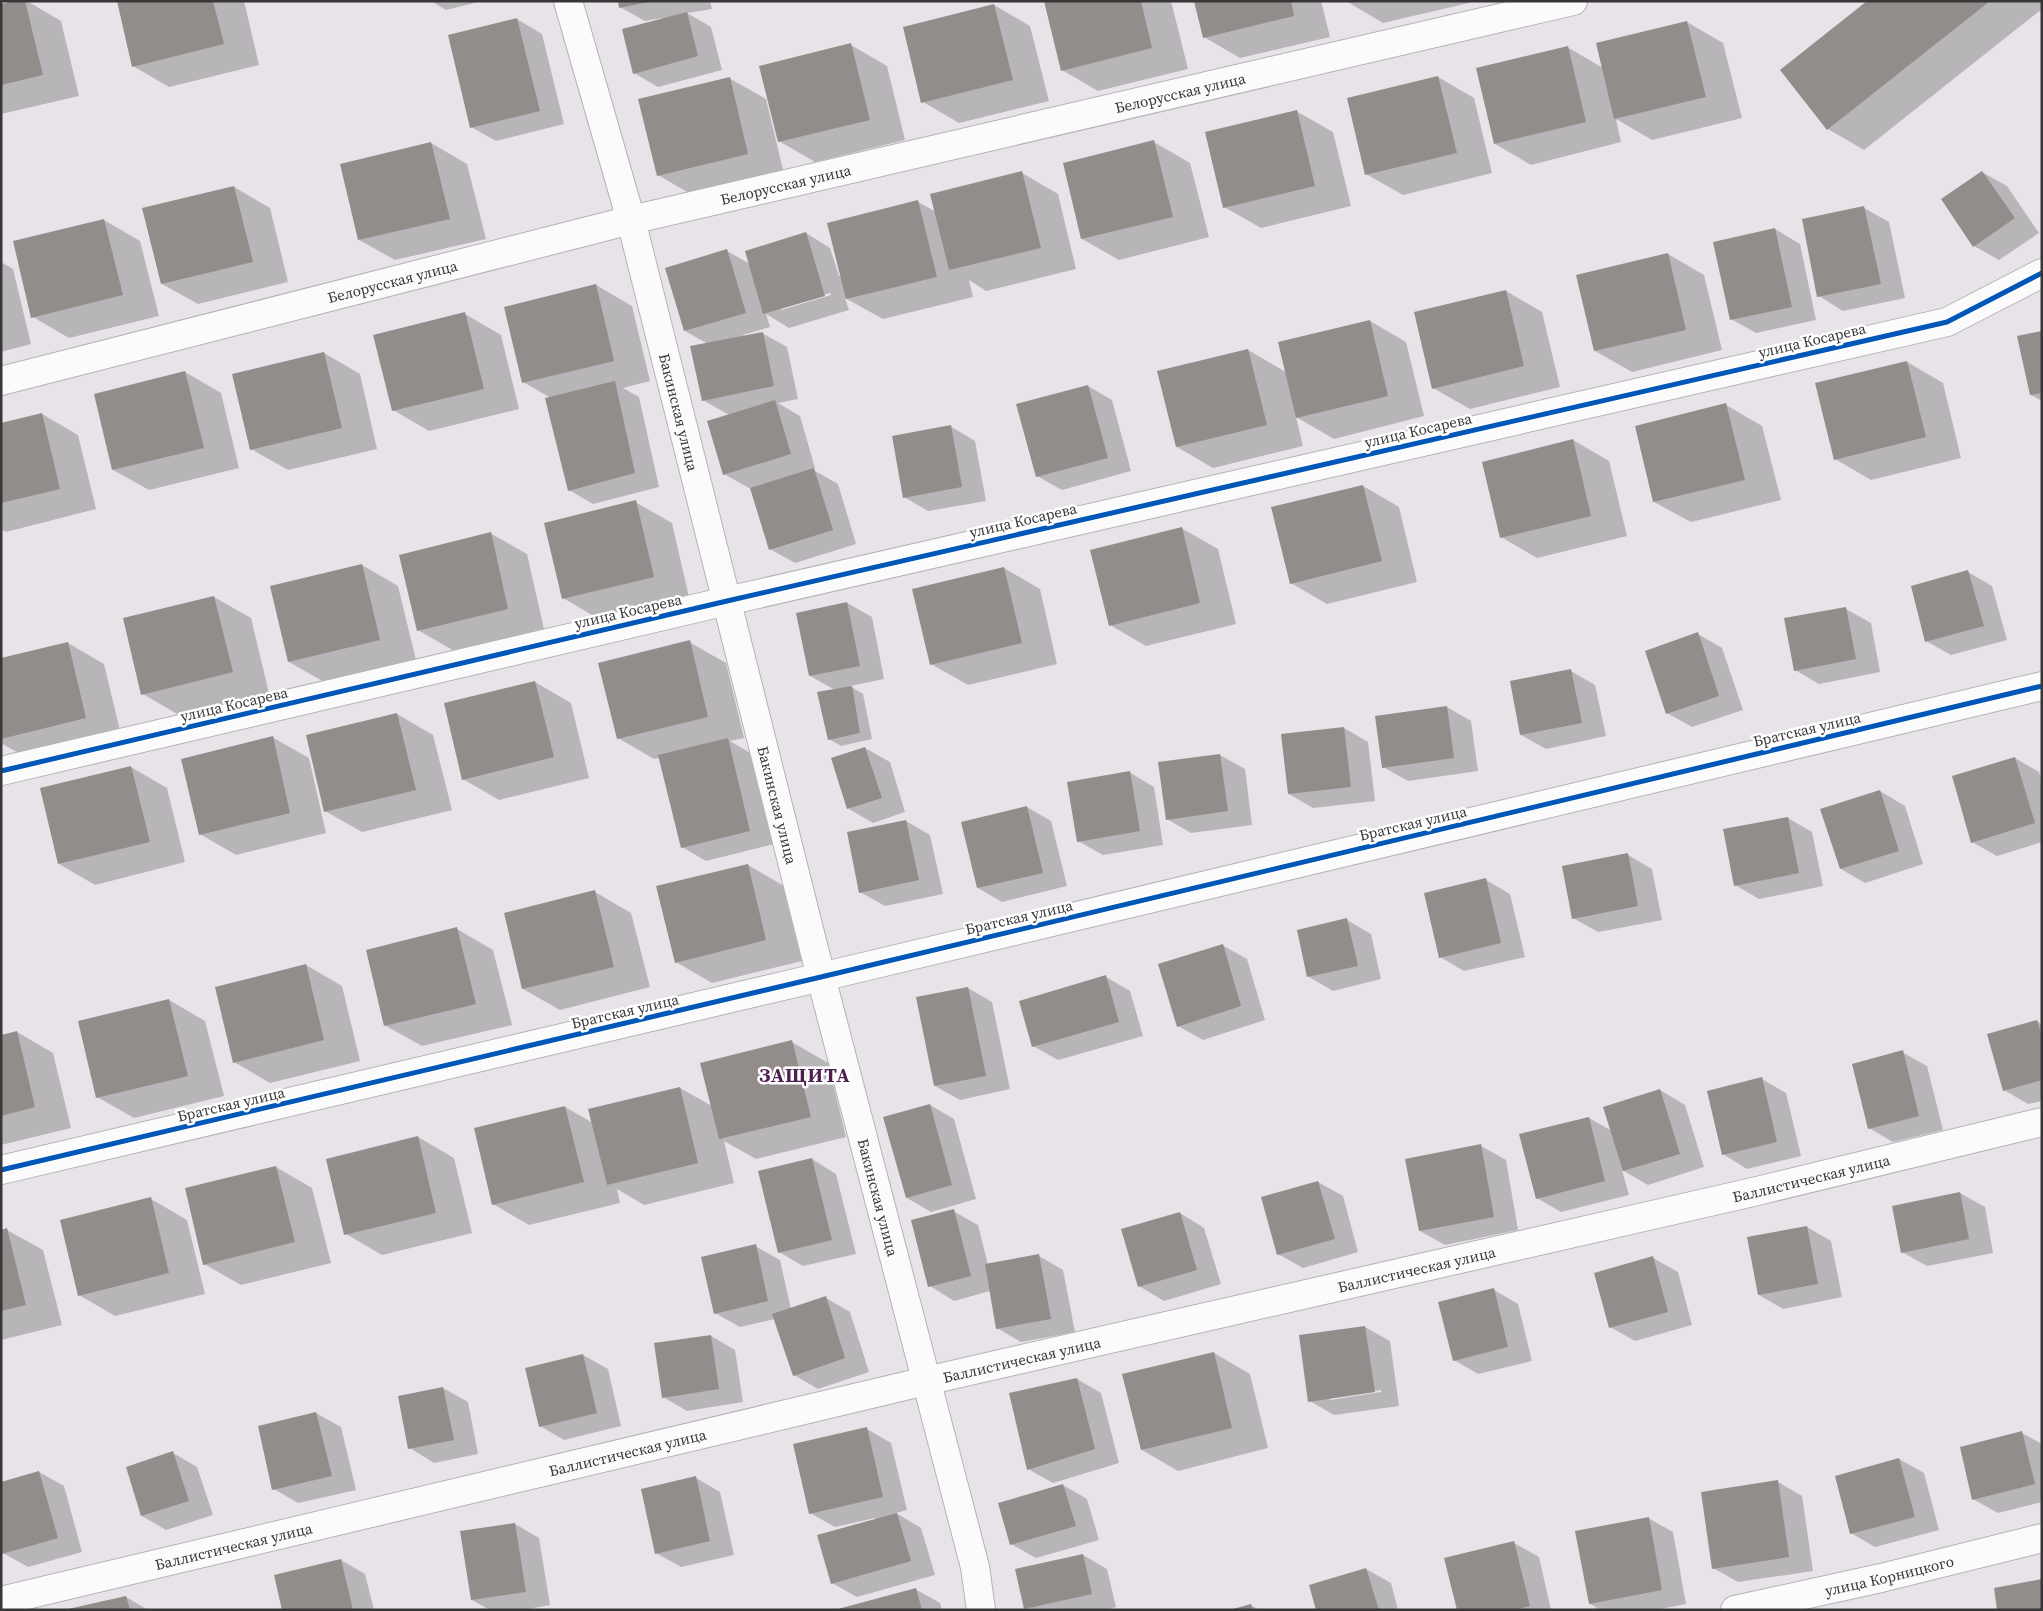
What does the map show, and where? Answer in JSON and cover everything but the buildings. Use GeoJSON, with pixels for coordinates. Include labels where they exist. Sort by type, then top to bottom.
{"type":"FeatureCollection","features":[{"type":"Feature","properties":{"kind":"street","name":"Бакинская улица"},"geometry":{"type":"LineString","coordinates":[[568,1],[631,220],[821,977],[975,1567],[981,1610]]}},
{"type":"Feature","properties":{"kind":"street","name":"Белорусская улица"},"geometry":{"type":"LineString","coordinates":[[1,381],[631,220],[1573,1]]}},
{"type":"Feature","properties":{"kind":"street","name":"улица Косарева"},"geometry":{"type":"LineString","coordinates":[[1,771],[726,601],[1948,322],[2042,273]]}},
{"type":"Feature","properties":{"kind":"street","name":"Братская улица"},"geometry":{"type":"LineString","coordinates":[[1,1170],[2042,686]]}},
{"type":"Feature","properties":{"kind":"street","name":"Баллистическая улица"},"geometry":{"type":"LineString","coordinates":[[1,1602],[926,1380],[1753,1192],[2042,1122]]}},
{"type":"Feature","properties":{"kind":"street","name":"улица Корницкого"},"geometry":{"type":"LineString","coordinates":[[1735,1610],[1881,1578],[2042,1538]]}},
{"type":"Feature","properties":{"kind":"cycle path"},"geometry":{"type":"LineString","coordinates":[[1,771],[727,601],[1947,322],[2042,273]]}},
{"type":"Feature","properties":{"kind":"cycle path"},"geometry":{"type":"LineString","coordinates":[[1,1170],[2042,686]]}},
{"type":"Feature","properties":{"kind":"district","name":"ЗАЩИТА"},"geometry":{"type":"Point","coordinates":[805,1075]}}]}
